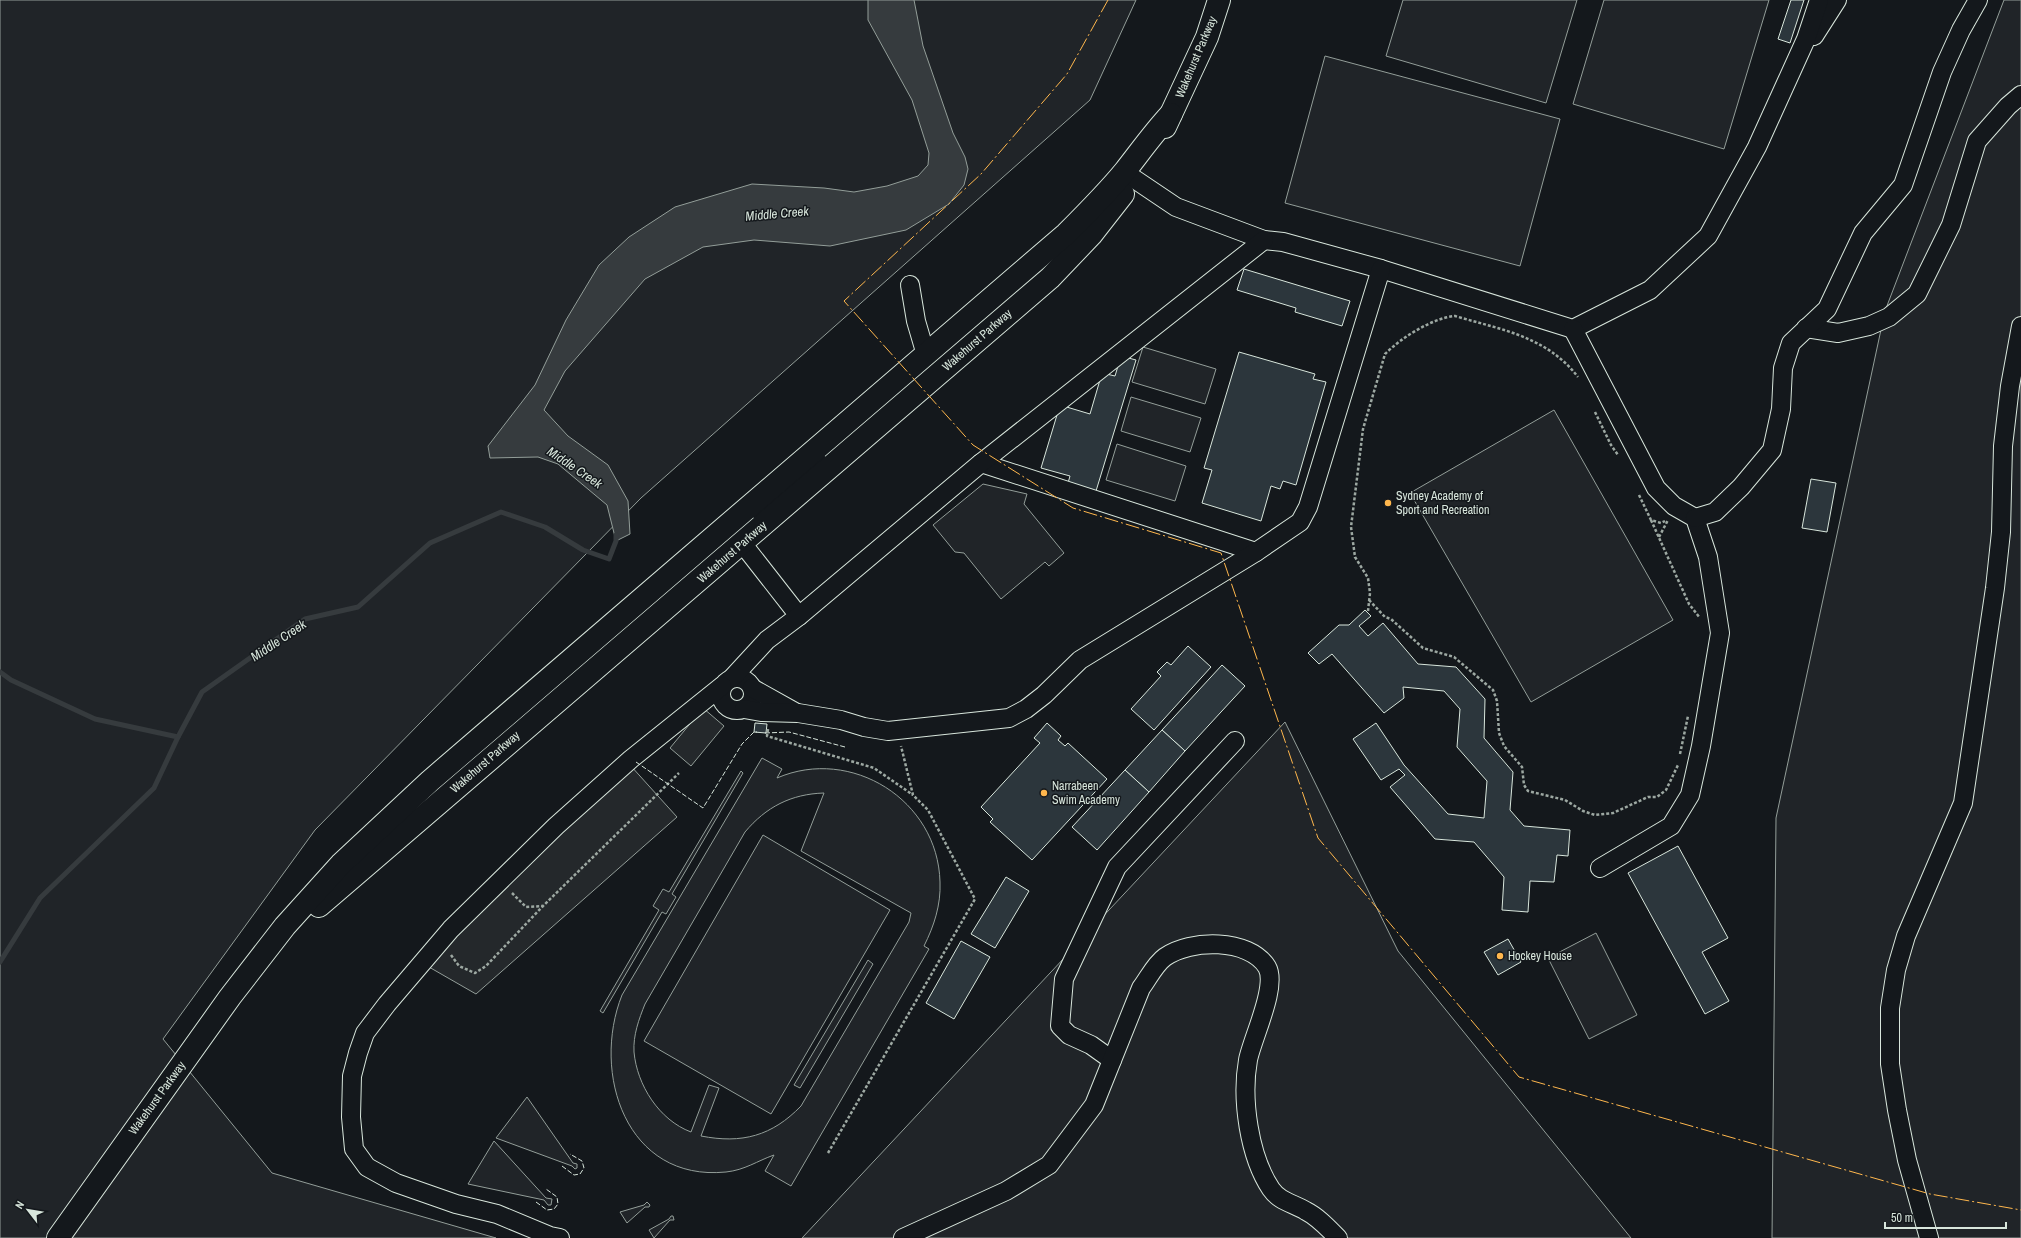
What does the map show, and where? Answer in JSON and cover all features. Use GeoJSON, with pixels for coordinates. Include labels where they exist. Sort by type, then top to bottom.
{"type":"FeatureCollection","features":[{"type":"Feature","properties":{"kind":"main road","name":"Wakehurst Parkway"},"geometry":{"type":"LineString","coordinates":[[58,1238],[230,997],[285,926],[341,864],[425,786],[1066,234],[1096,204],[1130,175],[1157,146],[1204,44],[1219,0]]}},
{"type":"Feature","properties":{"kind":"main road","name":"Wakehurst Parkway"},"geometry":{"type":"LineString","coordinates":[[259,960],[376,856],[1050,278],[1091,235],[1130,175]]}},
{"type":"Feature","properties":{"kind":"street"},"geometry":{"type":"LineString","coordinates":[[1130,175],[1176,207],[1264,240],[1283,242],[1380,269],[1573,328],[1650,290],[1708,236],[1757,147],[1806,39],[1819,0]]}},
{"type":"Feature","properties":{"kind":"street"},"geometry":{"type":"LineString","coordinates":[[1790,74],[1837,0]]}},
{"type":"Feature","properties":{"kind":"street"},"geometry":{"type":"LineString","coordinates":[[1573,328],[1656,488],[1673,514],[1695,518],[1715,512],[1741,487],[1772,450],[1781,409],[1783,368],[1791,344],[1827,309],[1863,233],[1903,185],[1942,72],[1961,30],[1978,0]]}},
{"type":"Feature","properties":{"kind":"street"},"geometry":{"type":"LineString","coordinates":[[1806,328],[1838,333],[1869,326],[1889,317],[1917,294],[1951,225],[1977,141],[2008,106],[2021,95]]}},
{"type":"Feature","properties":{"kind":"street"},"geometry":{"type":"LineString","coordinates":[[560,1238],[550,1236],[498,1214],[456,1204],[396,1183],[367,1167],[354,1149],[351,1117],[352,1076],[365,1033],[387,1004],[451,929],[556,826],[621,768],[727,682],[767,640],[799,616],[981,463],[1264,240]]}},
{"type":"Feature","properties":{"kind":"street"},"geometry":{"type":"LineString","coordinates":[[727,682],[721,696],[725,705],[734,710],[744,709],[770,713],[798,713],[841,720],[864,727],[888,731],[1009,718],[1026,709],[1044,695],[1080,660],[1142,620],[1256,552],[1300,522],[1308,507],[1380,269]]}},
{"type":"Feature","properties":{"kind":"street"},"geometry":{"type":"LineString","coordinates":[[910,285],[916,321],[926,355]]}},
{"type":"Feature","properties":{"kind":"street"},"geometry":{"type":"LineString","coordinates":[[1929,1238],[1907,1160],[1897,1110],[1890,1064],[1890,1008],[1896,970],[1906,936],[1963,803],[1996,581],[2001,532],[2003,446],[2010,386],[2021,326]]}},
{"type":"Feature","properties":{"kind":"street"},"geometry":{"type":"LineString","coordinates":[[742,543],[749,524],[876,409],[905,373]]}},
{"type":"Feature","properties":{"kind":"street"},"geometry":{"type":"LineString","coordinates":[[981,463],[1256,552]]}},
{"type":"Feature","properties":{"kind":"street"},"geometry":{"type":"LineString","coordinates":[[1600,868],[1671,826],[1690,795],[1701,746],[1720,634],[1708,557],[1695,518]]}},
{"type":"Feature","properties":{"kind":"street"},"geometry":{"type":"LineString","coordinates":[[704,545],[742,543]]}},
{"type":"Feature","properties":{"kind":"street"},"geometry":{"type":"LineString","coordinates":[[742,543],[799,616]]}},
{"type":"Feature","properties":{"kind":"street"},"geometry":{"type":"LineString","coordinates":[[744,709],[753,698],[750,672],[767,640]]}},
{"type":"Feature","properties":{"kind":"street"},"geometry":{"type":"LineString","coordinates":[[727,682],[742,678],[751,686],[798,713]]}},
{"type":"Feature","properties":{"kind":"street"},"geometry":{"type":"LineString","coordinates":[[1112,1060],[1091,1045],[1069,1035],[1060,1026],[1064,979],[1117,867],[1235,741]]}},
{"type":"Feature","properties":{"kind":"street"},"geometry":{"type":"LineString","coordinates":[[903,1238],[1006,1191],[1049,1165],[1094,1105],[1141,988],[1165,957],[1187,947],[1210,943],[1239,948],[1256,957],[1268,968],[1270,989],[1248,1060],[1245,1092],[1247,1120],[1263,1175],[1271,1190],[1284,1202],[1306,1211],[1338,1238]]}},
{"type":"Feature","properties":{"kind":"path"},"geometry":{"type":"LineString","coordinates":[[1368,612],[1368,578],[1355,557],[1352,526],[1363,430],[1385,354],[1394,345],[1416,331],[1446,317],[1455,316],[1535,340],[1552,351],[1577,376],[1580,382]]}},
{"type":"Feature","properties":{"kind":"path"},"geometry":{"type":"LineString","coordinates":[[1593,408],[1611,445],[1621,459]]}},
{"type":"Feature","properties":{"kind":"path"},"geometry":{"type":"LineString","coordinates":[[1638,493],[1689,604],[1700,618],[1701,623]]}},
{"type":"Feature","properties":{"kind":"path"},"geometry":{"type":"LineString","coordinates":[[1651,520],[1661,523],[1673,514]]}},
{"type":"Feature","properties":{"kind":"path"},"geometry":{"type":"LineString","coordinates":[[1659,537],[1673,514]]}},
{"type":"Feature","properties":{"kind":"path"},"geometry":{"type":"LineString","coordinates":[[1369,600],[1385,617],[1391,619],[1406,631],[1418,645],[1423,648],[1454,657],[1493,690],[1497,701],[1498,733],[1504,746],[1522,767],[1524,785],[1528,790],[1565,800],[1582,811],[1595,814],[1613,814],[1648,797],[1657,797],[1666,790],[1679,764]]}},
{"type":"Feature","properties":{"kind":"path"},"geometry":{"type":"LineString","coordinates":[[770,713],[767,736],[874,768],[913,795],[928,810],[975,898],[828,1153]]}},
{"type":"Feature","properties":{"kind":"path"},"geometry":{"type":"LineString","coordinates":[[1680,756],[1688,714]]}},
{"type":"Feature","properties":{"kind":"path"},"geometry":{"type":"LineString","coordinates":[[899,730],[902,757],[913,795]]}},
{"type":"Feature","properties":{"kind":"path"},"geometry":{"type":"LineString","coordinates":[[451,929],[451,955],[459,966],[475,973],[486,966],[543,906],[679,773]]}},
{"type":"Feature","properties":{"kind":"path"},"geometry":{"type":"LineString","coordinates":[[511,869],[509,884],[513,896],[526,907],[543,906]]}},
{"type":"Feature","properties":{"kind":"shaded area"},"geometry":{"type":"Polygon","coordinates":[[[0,0],[1136,0],[1090,100],[641,498],[315,830],[163,1039],[272,1173],[496,1238],[0,1238],[0,0]]]}},
{"type":"Feature","properties":{"kind":"shaded area"},"geometry":{"type":"Polygon","coordinates":[[[1403,0],[1577,0],[1546,103],[1386,56],[1403,0]]]}},
{"type":"Feature","properties":{"kind":"shaded area"},"geometry":{"type":"Polygon","coordinates":[[[1604,0],[1769,0],[1724,149],[1573,104],[1604,0]]]}},
{"type":"Feature","properties":{"kind":"shaded area"},"geometry":{"type":"Polygon","coordinates":[[[2004,0],[2021,0],[2021,1238],[1772,1238],[1776,818],[1885,311],[2004,0]]]}},
{"type":"Feature","properties":{"kind":"shaded area"},"geometry":{"type":"Polygon","coordinates":[[[1325,56],[1560,119],[1520,266],[1285,203],[1325,56]]]}},
{"type":"Feature","properties":{"kind":"shaded area"},"geometry":{"type":"Polygon","coordinates":[[[1143,347],[1216,369],[1205,404],[1132,382],[1143,347]]]}},
{"type":"Feature","properties":{"kind":"shaded area"},"geometry":{"type":"Polygon","coordinates":[[[1131,397],[1201,418],[1190,452],[1121,431],[1131,397]]]}},
{"type":"Feature","properties":{"kind":"shaded area"},"geometry":{"type":"Polygon","coordinates":[[[1554,410],[1673,620],[1531,702],[1410,493],[1554,410]]]}},
{"type":"Feature","properties":{"kind":"shaded area"},"geometry":{"type":"Polygon","coordinates":[[[1117,444],[1186,466],[1175,501],[1106,480],[1117,444]]]}},
{"type":"Feature","properties":{"kind":"shaded area"},"geometry":{"type":"Polygon","coordinates":[[[983,484],[1027,494],[1024,504],[1064,553],[1049,566],[1045,562],[1001,599],[964,553],[955,552],[933,525],[983,484]]]}},
{"type":"Feature","properties":{"kind":"shaded area"},"geometry":{"type":"Polygon","coordinates":[[[703,708],[724,726],[691,766],[670,748],[703,708]]]}},
{"type":"Feature","properties":{"kind":"shaded area"},"geometry":{"type":"Polygon","coordinates":[[[1285,722],[1398,951],[1631,1238],[802,1238],[1285,722]]]}},
{"type":"Feature","properties":{"kind":"shaded area"},"geometry":{"type":"Polygon","coordinates":[[[762,758],[782,769],[777,778],[805,770],[833,769],[861,775],[886,787],[907,805],[924,827],[935,853],[940,882],[936,915],[924,946],[929,949],[791,1186],[765,1171],[774,1155],[733,1171],[692,1170],[663,1160],[641,1141],[625,1116],[615,1088],[611,1057],[613,1025],[622,995],[762,758]],[[824,793],[790,799],[771,809],[753,823],[745,832],[645,1004],[641,1015],[634,1039],[636,1064],[645,1089],[660,1110],[669,1119],[691,1132],[709,1085],[719,1088],[701,1136],[730,1139],[756,1135],[779,1124],[801,1106],[909,922],[911,913],[801,851],[824,793]]]}},
{"type":"Feature","properties":{"kind":"shaded area"},"geometry":{"type":"Polygon","coordinates":[[[630,765],[677,817],[476,994],[422,963],[630,765]]]}},
{"type":"Feature","properties":{"kind":"shaded area"},"geometry":{"type":"Polygon","coordinates":[[[741,771],[743,773],[672,894],[676,897],[666,914],[662,912],[603,1013],[600,1011],[659,910],[653,906],[663,889],[669,892],[741,771]]]}},
{"type":"Feature","properties":{"kind":"shaded area"},"geometry":{"type":"Polygon","coordinates":[[[763,835],[890,910],[771,1114],[644,1041],[763,835]]]}},
{"type":"Feature","properties":{"kind":"shaded area"},"geometry":{"type":"Polygon","coordinates":[[[1596,933],[1637,1015],[1589,1039],[1548,958],[1596,933]]]}},
{"type":"Feature","properties":{"kind":"shaded area"},"geometry":{"type":"Polygon","coordinates":[[[868,960],[873,964],[800,1088],[794,1085],[868,960]]]}},
{"type":"Feature","properties":{"kind":"shaded area"},"geometry":{"type":"Polygon","coordinates":[[[527,1097],[573,1163],[577,1164],[577,1168],[575,1169],[572,1166],[496,1138],[527,1097]]]}},
{"type":"Feature","properties":{"kind":"shaded area"},"geometry":{"type":"Polygon","coordinates":[[[494,1141],[546,1198],[552,1199],[551,1205],[548,1205],[544,1200],[468,1184],[494,1141]]]}},
{"type":"Feature","properties":{"kind":"shaded area"},"geometry":{"type":"Polygon","coordinates":[[[647,1202],[650,1205],[649,1207],[645,1207],[627,1223],[620,1212],[644,1205],[647,1202]]]}},
{"type":"Feature","properties":{"kind":"shaded area"},"geometry":{"type":"Polygon","coordinates":[[[673,1216],[674,1220],[670,1220],[654,1238],[649,1230],[669,1219],[673,1216]]]}},
{"type":"Feature","properties":{"kind":"water"},"geometry":{"type":"Polygon","coordinates":[[[868,0],[914,0],[923,46],[953,133],[965,157],[968,169],[964,185],[949,204],[906,230],[830,246],[754,240],[703,247],[645,279],[565,371],[544,410],[568,436],[608,465],[628,501],[630,534],[616,541],[607,505],[558,464],[538,457],[490,458],[488,446],[535,385],[566,320],[599,265],[629,237],[675,207],[752,184],[824,188],[854,192],[887,186],[918,176],[928,165],[929,153],[912,100],[868,20],[868,0]]]}},
{"type":"Feature","properties":{"kind":"building"},"geometry":{"type":"Polygon","coordinates":[[[1791,0],[1804,0],[1790,43],[1778,39],[1791,0]]]}},
{"type":"Feature","properties":{"kind":"building"},"geometry":{"type":"Polygon","coordinates":[[[1244,269],[1350,301],[1342,326],[1295,312],[1296,308],[1237,290],[1244,269]]]}},
{"type":"Feature","properties":{"kind":"building"},"geometry":{"type":"Polygon","coordinates":[[[1239,352],[1315,374],[1313,379],[1326,382],[1296,485],[1283,481],[1280,489],[1271,486],[1261,521],[1202,503],[1212,470],[1204,468],[1239,352]]]}},
{"type":"Feature","properties":{"kind":"building"},"geometry":{"type":"Polygon","coordinates":[[[1121,356],[1136,360],[1096,491],[1068,483],[1070,476],[1041,468],[1060,405],[1090,414],[1102,373],[1115,376],[1121,356]]]}},
{"type":"Feature","properties":{"kind":"building"},"geometry":{"type":"Polygon","coordinates":[[[1811,479],[1836,483],[1827,532],[1802,528],[1811,479]]]}},
{"type":"Feature","properties":{"kind":"building"},"geometry":{"type":"Polygon","coordinates":[[[1365,610],[1371,616],[1359,626],[1368,636],[1383,623],[1418,664],[1456,667],[1485,699],[1484,738],[1513,772],[1510,810],[1524,826],[1570,830],[1568,856],[1557,855],[1554,882],[1530,881],[1528,912],[1502,910],[1504,877],[1474,842],[1435,839],[1390,787],[1405,775],[1399,769],[1381,780],[1353,739],[1376,723],[1404,765],[1448,814],[1484,818],[1487,781],[1457,747],[1460,709],[1444,691],[1403,687],[1404,698],[1384,713],[1332,654],[1319,664],[1308,653],[1339,625],[1349,625],[1365,610]]]}},
{"type":"Feature","properties":{"kind":"building"},"geometry":{"type":"Polygon","coordinates":[[[1188,646],[1211,667],[1154,730],[1131,709],[1161,676],[1157,672],[1167,662],[1171,665],[1188,646]]]}},
{"type":"Feature","properties":{"kind":"building"},"geometry":{"type":"Polygon","coordinates":[[[1222,665],[1245,686],[1185,751],[1162,730],[1222,665]]]}},
{"type":"Feature","properties":{"kind":"building"},"geometry":{"type":"Polygon","coordinates":[[[755,723],[767,724],[766,733],[754,732],[755,723]]]}},
{"type":"Feature","properties":{"kind":"building","name":"Narrabeen Swim Academy"},"geometry":{"type":"Polygon","coordinates":[[[1047,723],[1061,736],[1058,740],[1065,746],[1068,743],[1107,779],[1032,860],[990,822],[993,819],[981,807],[1040,743],[1034,738],[1047,723]]]}},
{"type":"Feature","properties":{"kind":"building"},"geometry":{"type":"Polygon","coordinates":[[[1162,730],[1185,751],[1149,792],[1125,770],[1162,730]]]}},
{"type":"Feature","properties":{"kind":"building"},"geometry":{"type":"Polygon","coordinates":[[[1125,770],[1149,792],[1097,850],[1072,827],[1125,770]]]}},
{"type":"Feature","properties":{"kind":"building"},"geometry":{"type":"Polygon","coordinates":[[[1678,846],[1728,938],[1702,952],[1729,1001],[1705,1014],[1628,873],[1678,846]]]}},
{"type":"Feature","properties":{"kind":"building"},"geometry":{"type":"Polygon","coordinates":[[[1006,877],[1029,891],[995,948],[971,934],[1006,877]]]}},
{"type":"Feature","properties":{"kind":"building"},"geometry":{"type":"Polygon","coordinates":[[[1508,939],[1521,962],[1498,975],[1484,952],[1508,939]]]}},
{"type":"Feature","properties":{"kind":"building"},"geometry":{"type":"Polygon","coordinates":[[[961,941],[990,957],[954,1019],[926,1003],[961,941]]]}},
{"type":"Feature","properties":{"kind":"waterway","name":"Middle Creek"},"geometry":{"type":"LineString","coordinates":[[0,962],[40,898],[154,788],[178,737],[202,692],[305,619],[358,607],[430,543],[501,512],[545,527],[583,550],[609,559],[616,541],[616,535]]}},
{"type":"Feature","properties":{"kind":"waterway"},"geometry":{"type":"LineString","coordinates":[[0,672],[11,680],[95,719],[178,737]]}},
{"type":"Feature","properties":{"kind":"fence"},"geometry":{"type":"LineString","coordinates":[[636,762],[703,808],[742,744],[754,732],[757,732]]}},
{"type":"Feature","properties":{"kind":"fence"},"geometry":{"type":"LineString","coordinates":[[765,733],[789,732],[845,747]]}},
{"type":"Feature","properties":{"kind":"fence"},"geometry":{"type":"LineString","coordinates":[[562,1166],[574,1175],[580,1174],[584,1168],[582,1161],[570,1154]]}},
{"type":"Feature","properties":{"kind":"fence"},"geometry":{"type":"LineString","coordinates":[[536,1202],[547,1210],[554,1209],[558,1204],[557,1197],[546,1189]]}},
{"type":"Feature","properties":{"kind":"power"},"geometry":{"type":"LineString","coordinates":[[1108,0],[1067,74],[981,174],[844,301],[973,445],[1073,508],[1221,553],[1318,838],[1519,1077],[1930,1194],[2021,1210]]}},
{"type":"Feature","properties":{"kind":"place","name":"Sydney Academy of Sport and Recreation"},"geometry":{"type":"Point","coordinates":[1388,503]}},
{"type":"Feature","properties":{"kind":"place","name":"Narrabeen Swim Academy"},"geometry":{"type":"Point","coordinates":[1044,793]}},
{"type":"Feature","properties":{"kind":"place","name":"Hockey House"},"geometry":{"type":"Point","coordinates":[1500,956]}}]}
